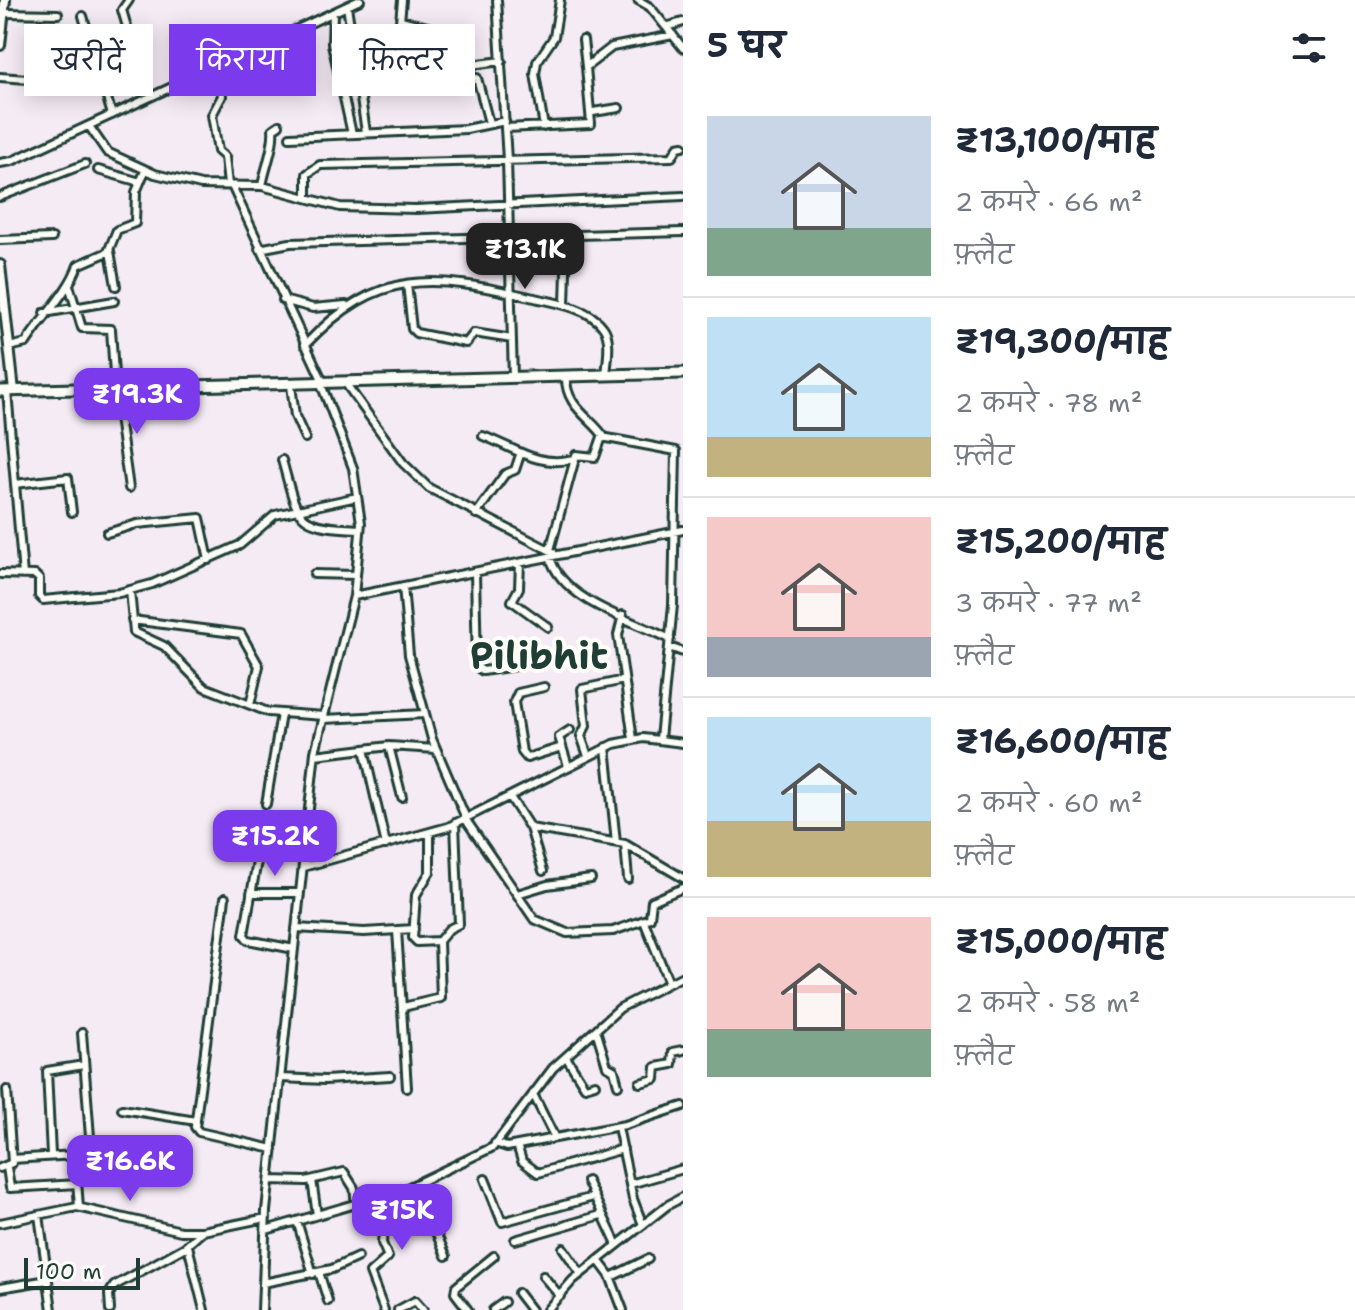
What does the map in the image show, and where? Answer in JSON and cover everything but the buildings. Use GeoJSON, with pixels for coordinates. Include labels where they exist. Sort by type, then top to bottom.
{"type":"FeatureCollection","features":[{"type":"Feature","properties":{"kind":"main road"},"geometry":{"type":"LineString","coordinates":[[7,391],[683,373]]}},
{"type":"Feature","properties":{"kind":"street"},"geometry":{"type":"LineString","coordinates":[[0,45],[5,0]]}},
{"type":"Feature","properties":{"kind":"street"},"geometry":{"type":"LineString","coordinates":[[129,0],[122,10],[129,24]]}},
{"type":"Feature","properties":{"kind":"street"},"geometry":{"type":"LineString","coordinates":[[309,24],[360,0]]}},
{"type":"Feature","properties":{"kind":"street"},"geometry":{"type":"LineString","coordinates":[[401,24],[402,0]]}},
{"type":"Feature","properties":{"kind":"street"},"geometry":{"type":"LineString","coordinates":[[497,0],[507,160],[513,378]]}},
{"type":"Feature","properties":{"kind":"street"},"geometry":{"type":"LineString","coordinates":[[544,127],[535,74],[537,62],[554,37],[560,0]]}},
{"type":"Feature","properties":{"kind":"street"},"geometry":{"type":"LineString","coordinates":[[638,0],[650,7],[683,48]]}},
{"type":"Feature","properties":{"kind":"street"},"geometry":{"type":"LineString","coordinates":[[347,6],[366,132]]}},
{"type":"Feature","properties":{"kind":"street"},"geometry":{"type":"LineString","coordinates":[[4,13],[58,14]]}},
{"type":"Feature","properties":{"kind":"street"},"geometry":{"type":"LineString","coordinates":[[333,13],[332,44],[352,134]]}},
{"type":"Feature","properties":{"kind":"street"},"geometry":{"type":"LineString","coordinates":[[83,16],[112,115]]}},
{"type":"Feature","properties":{"kind":"street"},"geometry":{"type":"LineString","coordinates":[[401,20],[439,30],[447,68],[502,61]]}},
{"type":"Feature","properties":{"kind":"street"},"geometry":{"type":"LineString","coordinates":[[666,27],[683,22]]}},
{"type":"Feature","properties":{"kind":"street"},"geometry":{"type":"LineString","coordinates":[[586,67],[612,47],[673,35]]}},
{"type":"Feature","properties":{"kind":"street"},"geometry":{"type":"LineString","coordinates":[[290,137],[466,129],[489,123],[544,127],[591,124],[593,112],[583,40]]}},
{"type":"Feature","properties":{"kind":"street"},"geometry":{"type":"LineString","coordinates":[[0,77],[24,79]]}},
{"type":"Feature","properties":{"kind":"street"},"geometry":{"type":"LineString","coordinates":[[477,78],[489,123]]}},
{"type":"Feature","properties":{"kind":"street"},"geometry":{"type":"LineString","coordinates":[[0,163],[12,161],[169,88]]}},
{"type":"Feature","properties":{"kind":"street"},"geometry":{"type":"LineString","coordinates":[[222,96],[212,115],[218,151],[225,157],[230,186],[323,384],[353,468],[360,529],[354,596],[315,755],[266,1218],[262,1310]]}},
{"type":"Feature","properties":{"kind":"street"},"geometry":{"type":"LineString","coordinates":[[593,112],[619,108]]}},
{"type":"Feature","properties":{"kind":"street"},"geometry":{"type":"LineString","coordinates":[[262,186],[267,156],[274,139],[273,129],[279,125]]}},
{"type":"Feature","properties":{"kind":"street"},"geometry":{"type":"LineString","coordinates":[[89,126],[107,152],[155,174],[201,185],[262,186],[350,208],[508,205],[683,196]]}},
{"type":"Feature","properties":{"kind":"street"},"geometry":{"type":"LineString","coordinates":[[307,198],[307,174],[320,165],[672,157],[678,147],[683,146]]}},
{"type":"Feature","properties":{"kind":"street"},"geometry":{"type":"LineString","coordinates":[[0,197],[85,164]]}},
{"type":"Feature","properties":{"kind":"street"},"geometry":{"type":"LineString","coordinates":[[98,170],[140,182]]}},
{"type":"Feature","properties":{"kind":"street"},"geometry":{"type":"LineString","coordinates":[[116,286],[110,251],[117,230],[135,223],[140,182],[146,171]]}},
{"type":"Feature","properties":{"kind":"street"},"geometry":{"type":"LineString","coordinates":[[259,249],[290,243],[683,232]]}},
{"type":"Feature","properties":{"kind":"street"},"geometry":{"type":"LineString","coordinates":[[565,305],[567,236]]}},
{"type":"Feature","properties":{"kind":"street"},"geometry":{"type":"LineString","coordinates":[[0,240],[52,238]]}},
{"type":"Feature","properties":{"kind":"street"},"geometry":{"type":"LineString","coordinates":[[9,347],[24,345],[44,313],[69,285],[78,265],[110,251]]}},
{"type":"Feature","properties":{"kind":"street"},"geometry":{"type":"LineString","coordinates":[[0,265],[9,347],[7,391],[23,575]]}},
{"type":"Feature","properties":{"kind":"street"},"geometry":{"type":"LineString","coordinates":[[283,300],[313,308],[349,304],[407,284],[471,282],[565,305],[601,323],[606,331],[606,375]]}},
{"type":"Feature","properties":{"kind":"street"},"geometry":{"type":"LineString","coordinates":[[407,284],[412,329],[416,333],[466,343],[474,333],[512,339]]}},
{"type":"Feature","properties":{"kind":"street"},"geometry":{"type":"LineString","coordinates":[[69,285],[83,329],[111,329],[115,389],[129,488]]}},
{"type":"Feature","properties":{"kind":"street"},"geometry":{"type":"LineString","coordinates":[[44,313],[114,301]]}},
{"type":"Feature","properties":{"kind":"street"},"geometry":{"type":"LineString","coordinates":[[305,345],[349,304]]}},
{"type":"Feature","properties":{"kind":"street"},"geometry":{"type":"LineString","coordinates":[[566,376],[567,392],[586,421],[605,438],[671,449],[676,451],[680,461],[679,531],[674,547],[670,639],[660,739]]}},
{"type":"Feature","properties":{"kind":"street"},"geometry":{"type":"LineString","coordinates":[[346,384],[411,472],[429,488],[550,554]]}},
{"type":"Feature","properties":{"kind":"street"},"geometry":{"type":"LineString","coordinates":[[291,385],[295,416],[305,438]]}},
{"type":"Feature","properties":{"kind":"street"},"geometry":{"type":"LineString","coordinates":[[483,436],[520,455],[550,463],[574,459]]}},
{"type":"Feature","properties":{"kind":"street"},"geometry":{"type":"LineString","coordinates":[[605,438],[601,439],[595,457],[579,454],[574,459],[550,554],[556,572],[576,595],[670,639]]}},
{"type":"Feature","properties":{"kind":"street"},"geometry":{"type":"LineString","coordinates":[[476,514],[505,474],[516,469],[520,455]]}},
{"type":"Feature","properties":{"kind":"street"},"geometry":{"type":"LineString","coordinates":[[282,460],[296,510],[316,526],[360,529]]}},
{"type":"Feature","properties":{"kind":"street"},"geometry":{"type":"LineString","coordinates":[[15,484],[68,478],[72,512]]}},
{"type":"Feature","properties":{"kind":"street"},"geometry":{"type":"LineString","coordinates":[[0,574],[39,579],[39,596],[43,600],[130,590],[240,545],[273,517],[357,497]]}},
{"type":"Feature","properties":{"kind":"street"},"geometry":{"type":"LineString","coordinates":[[107,533],[137,524],[200,518],[209,560]]}},
{"type":"Feature","properties":{"kind":"street"},"geometry":{"type":"LineString","coordinates":[[354,596],[520,563],[550,554],[560,555],[679,531]]}},
{"type":"Feature","properties":{"kind":"street"},"geometry":{"type":"LineString","coordinates":[[674,547],[683,549]]}},
{"type":"Feature","properties":{"kind":"street"},"geometry":{"type":"LineString","coordinates":[[520,563],[519,588],[512,601],[548,627]]}},
{"type":"Feature","properties":{"kind":"street"},"geometry":{"type":"LineString","coordinates":[[475,572],[477,667],[483,671],[521,665]]}},
{"type":"Feature","properties":{"kind":"street"},"geometry":{"type":"LineString","coordinates":[[314,574],[356,575]]}},
{"type":"Feature","properties":{"kind":"street"},"geometry":{"type":"LineString","coordinates":[[403,586],[409,655],[436,749],[466,818],[534,919],[567,933],[613,931],[644,921],[652,916],[652,901],[683,888]]}},
{"type":"Feature","properties":{"kind":"street"},"geometry":{"type":"LineString","coordinates":[[130,590],[134,632],[164,646],[204,687],[279,714],[324,718],[425,714]]}},
{"type":"Feature","properties":{"kind":"street"},"geometry":{"type":"LineString","coordinates":[[623,615],[618,635],[633,739]]}},
{"type":"Feature","properties":{"kind":"street"},"geometry":{"type":"LineString","coordinates":[[132,620],[241,634],[259,666],[250,705]]}},
{"type":"Feature","properties":{"kind":"street"},"geometry":{"type":"LineString","coordinates":[[669,647],[683,652]]}},
{"type":"Feature","properties":{"kind":"street"},"geometry":{"type":"LineString","coordinates":[[588,756],[581,736],[586,726],[582,689],[624,680]]}},
{"type":"Feature","properties":{"kind":"street"},"geometry":{"type":"LineString","coordinates":[[544,687],[518,693],[514,702],[522,752],[527,758],[562,747]]}},
{"type":"Feature","properties":{"kind":"street"},"geometry":{"type":"LineString","coordinates":[[266,804],[279,714]]}},
{"type":"Feature","properties":{"kind":"street"},"geometry":{"type":"LineString","coordinates":[[568,766],[559,737],[570,730]]}},
{"type":"Feature","properties":{"kind":"street"},"geometry":{"type":"LineString","coordinates":[[303,867],[430,833],[510,797],[606,747],[633,739],[683,743]]}},
{"type":"Feature","properties":{"kind":"street"},"geometry":{"type":"LineString","coordinates":[[315,755],[389,746],[436,749]]}},
{"type":"Feature","properties":{"kind":"street"},"geometry":{"type":"LineString","coordinates":[[389,746],[402,797]]}},
{"type":"Feature","properties":{"kind":"street"},"geometry":{"type":"LineString","coordinates":[[606,747],[616,842]]}},
{"type":"Feature","properties":{"kind":"street"},"geometry":{"type":"LineString","coordinates":[[364,749],[386,845]]}},
{"type":"Feature","properties":{"kind":"street"},"geometry":{"type":"LineString","coordinates":[[510,797],[530,828],[543,871]]}},
{"type":"Feature","properties":{"kind":"street"},"geometry":{"type":"LineString","coordinates":[[403,1007],[441,998],[439,941],[449,929],[459,924],[455,823]]}},
{"type":"Feature","properties":{"kind":"street"},"geometry":{"type":"LineString","coordinates":[[530,828],[625,844],[683,878]]}},
{"type":"Feature","properties":{"kind":"street"},"geometry":{"type":"LineString","coordinates":[[430,833],[430,872],[416,895],[413,938],[417,942],[439,941]]}},
{"type":"Feature","properties":{"kind":"street"},"geometry":{"type":"LineString","coordinates":[[625,844],[628,879]]}},
{"type":"Feature","properties":{"kind":"street"},"geometry":{"type":"LineString","coordinates":[[257,861],[246,938],[294,949]]}},
{"type":"Feature","properties":{"kind":"street"},"geometry":{"type":"LineString","coordinates":[[517,894],[547,885],[591,879]]}},
{"type":"Feature","properties":{"kind":"street"},"geometry":{"type":"LineString","coordinates":[[251,893],[300,893]]}},
{"type":"Feature","properties":{"kind":"street"},"geometry":{"type":"LineString","coordinates":[[225,898],[196,1121],[199,1132],[273,1149]]}},
{"type":"Feature","properties":{"kind":"street"},"geometry":{"type":"LineString","coordinates":[[644,921],[669,983]]}},
{"type":"Feature","properties":{"kind":"street"},"geometry":{"type":"LineString","coordinates":[[296,928],[364,932],[414,929]]}},
{"type":"Feature","properties":{"kind":"street"},"geometry":{"type":"LineString","coordinates":[[397,930],[407,1088]]}},
{"type":"Feature","properties":{"kind":"street"},"geometry":{"type":"LineString","coordinates":[[266,1230],[407,1188],[495,1143],[566,1057],[620,1008],[683,976]]}},
{"type":"Feature","properties":{"kind":"street"},"geometry":{"type":"LineString","coordinates":[[596,1030],[607,1066],[614,1070],[618,1085]]}},
{"type":"Feature","properties":{"kind":"street"},"geometry":{"type":"LineString","coordinates":[[12,1159],[75,1155],[91,1150],[82,1033]]}},
{"type":"Feature","properties":{"kind":"street"},"geometry":{"type":"LineString","coordinates":[[640,1083],[654,1080],[656,1067],[672,1064],[673,1052],[683,1050]]}},
{"type":"Feature","properties":{"kind":"street"},"geometry":{"type":"LineString","coordinates":[[566,1057],[585,1087],[595,1084]]}},
{"type":"Feature","properties":{"kind":"street"},"geometry":{"type":"LineString","coordinates":[[51,1155],[47,1071],[84,1065]]}},
{"type":"Feature","properties":{"kind":"street"},"geometry":{"type":"LineString","coordinates":[[281,1078],[325,1080],[390,1076]]}},
{"type":"Feature","properties":{"kind":"street"},"geometry":{"type":"LineString","coordinates":[[7,1090],[12,1159],[11,1165],[3,1168],[9,1186],[78,1184]]}},
{"type":"Feature","properties":{"kind":"street"},"geometry":{"type":"LineString","coordinates":[[533,1094],[554,1136]]}},
{"type":"Feature","properties":{"kind":"street"},"geometry":{"type":"LineString","coordinates":[[495,1143],[502,1148],[554,1136],[618,1127],[683,1106]]}},
{"type":"Feature","properties":{"kind":"street"},"geometry":{"type":"LineString","coordinates":[[0,1109],[9,1109]]}},
{"type":"Feature","properties":{"kind":"street"},"geometry":{"type":"LineString","coordinates":[[122,1109],[196,1121]]}},
{"type":"Feature","properties":{"kind":"street"},"geometry":{"type":"LineString","coordinates":[[618,1127],[630,1184],[643,1225]]}},
{"type":"Feature","properties":{"kind":"street"},"geometry":{"type":"LineString","coordinates":[[517,1145],[522,1161],[538,1173],[623,1149]]}},
{"type":"Feature","properties":{"kind":"street"},"geometry":{"type":"LineString","coordinates":[[75,1155],[79,1207]]}},
{"type":"Feature","properties":{"kind":"street"},"geometry":{"type":"LineString","coordinates":[[630,1184],[683,1169]]}},
{"type":"Feature","properties":{"kind":"street"},"geometry":{"type":"LineString","coordinates":[[270,1180],[312,1180],[344,1172],[354,1188],[356,1204]]}},
{"type":"Feature","properties":{"kind":"street"},"geometry":{"type":"LineString","coordinates":[[485,1179],[502,1222],[593,1197]]}},
{"type":"Feature","properties":{"kind":"street"},"geometry":{"type":"LineString","coordinates":[[312,1180],[317,1215]]}},
{"type":"Feature","properties":{"kind":"street"},"geometry":{"type":"LineString","coordinates":[[587,1181],[617,1245]]}},
{"type":"Feature","properties":{"kind":"street"},"geometry":{"type":"LineString","coordinates":[[407,1188],[414,1200],[423,1202],[446,1256]]}},
{"type":"Feature","properties":{"kind":"street"},"geometry":{"type":"LineString","coordinates":[[375,1198],[384,1222],[382,1243],[388,1257],[370,1273],[384,1310]]}},
{"type":"Feature","properties":{"kind":"street"},"geometry":{"type":"LineString","coordinates":[[547,1310],[581,1274],[643,1225],[681,1198],[683,1208]]}},
{"type":"Feature","properties":{"kind":"street"},"geometry":{"type":"LineString","coordinates":[[0,1223],[79,1207],[181,1231],[203,1231],[266,1218]]}},
{"type":"Feature","properties":{"kind":"street"},"geometry":{"type":"LineString","coordinates":[[39,1215],[52,1310]]}},
{"type":"Feature","properties":{"kind":"street"},"geometry":{"type":"LineString","coordinates":[[515,1240],[601,1215]]}},
{"type":"Feature","properties":{"kind":"street"},"geometry":{"type":"LineString","coordinates":[[297,1221],[328,1301]]}},
{"type":"Feature","properties":{"kind":"street"},"geometry":{"type":"LineString","coordinates":[[110,1310],[109,1294],[114,1286],[188,1246],[203,1231]]}},
{"type":"Feature","properties":{"kind":"street"},"geometry":{"type":"LineString","coordinates":[[188,1246],[204,1310]]}},
{"type":"Feature","properties":{"kind":"street"},"geometry":{"type":"LineString","coordinates":[[563,1248],[581,1274]]}},
{"type":"Feature","properties":{"kind":"street"},"geometry":{"type":"LineString","coordinates":[[468,1310],[455,1293],[456,1287],[494,1256]]}},
{"type":"Feature","properties":{"kind":"street"},"geometry":{"type":"LineString","coordinates":[[263,1283],[316,1273],[358,1257]]}},
{"type":"Feature","properties":{"kind":"street"},"geometry":{"type":"LineString","coordinates":[[611,1277],[648,1259]]}},
{"type":"Feature","properties":{"kind":"street"},"geometry":{"type":"LineString","coordinates":[[598,1260],[611,1277],[623,1310]]}},
{"type":"Feature","properties":{"kind":"street"},"geometry":{"type":"LineString","coordinates":[[543,1276],[560,1296]]}},
{"type":"Feature","properties":{"kind":"street"},"geometry":{"type":"LineString","coordinates":[[0,1288],[48,1280]]}},
{"type":"Feature","properties":{"kind":"street"},"geometry":{"type":"LineString","coordinates":[[518,1293],[531,1310]]}},
{"type":"Feature","properties":{"kind":"street"},"geometry":{"type":"LineString","coordinates":[[398,1310],[415,1301],[423,1310]]}},
{"type":"Feature","properties":{"kind":"street"},"geometry":{"type":"LineString","coordinates":[[493,1310],[504,1302]]}},
{"type":"Feature","properties":{"kind":"district","name":"Pilibhit"},"geometry":{"type":"Point","coordinates":[539,655]}}]}
